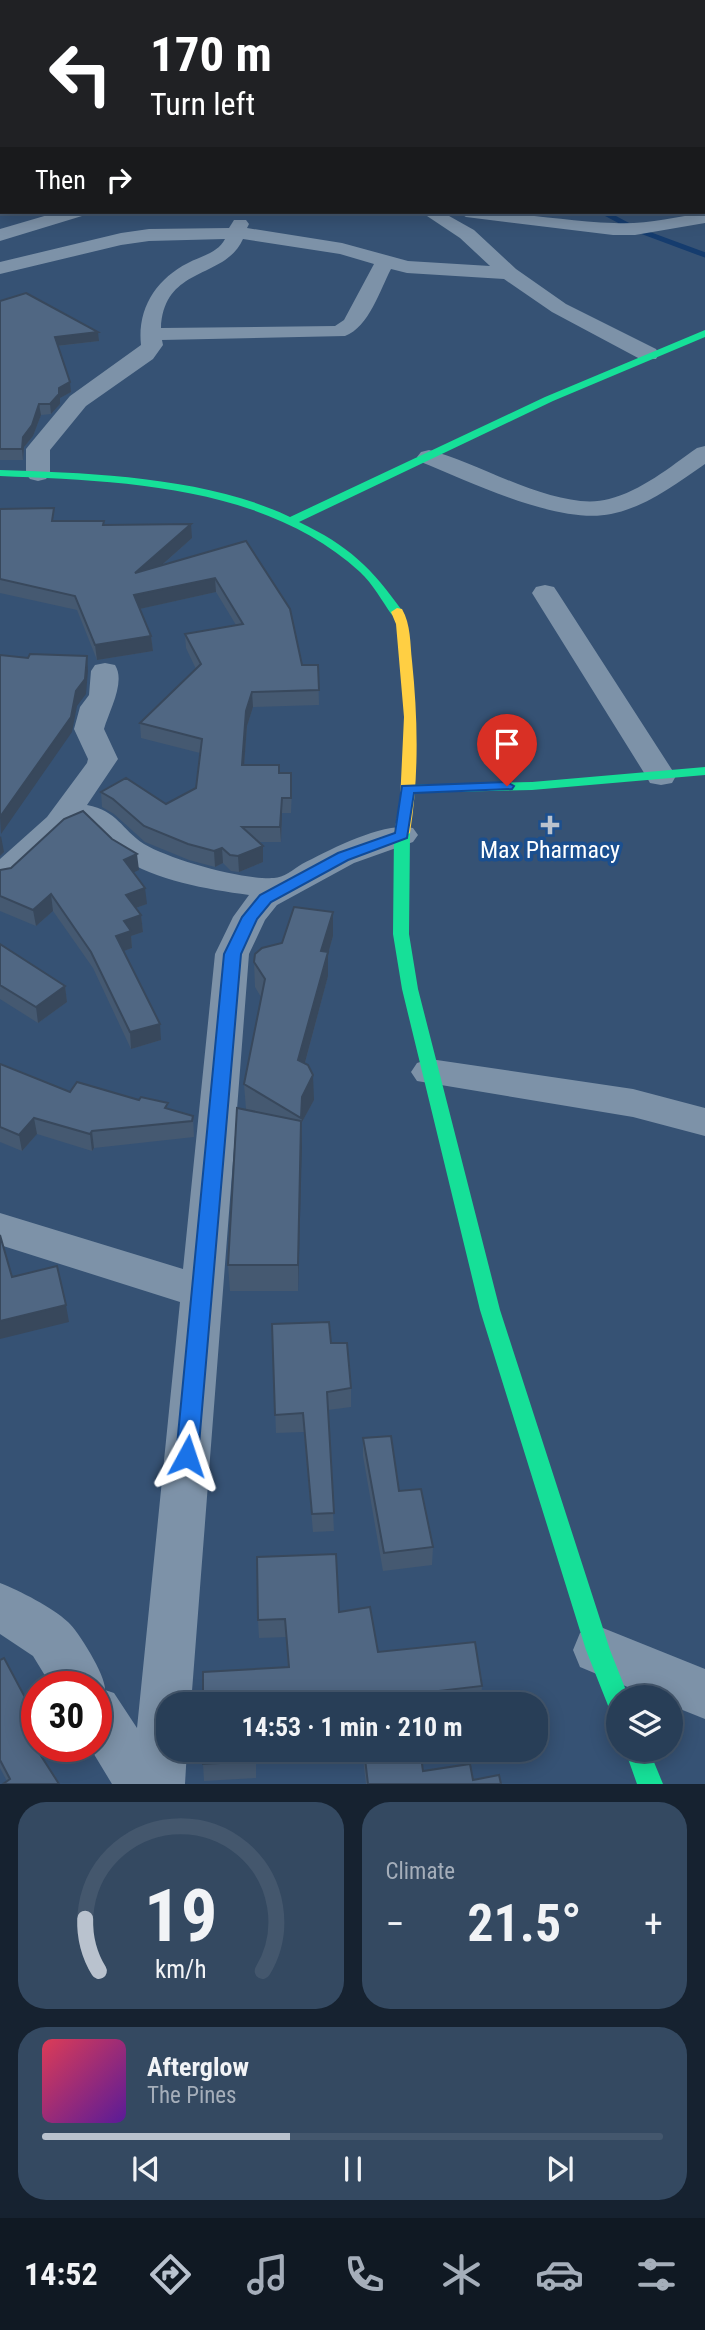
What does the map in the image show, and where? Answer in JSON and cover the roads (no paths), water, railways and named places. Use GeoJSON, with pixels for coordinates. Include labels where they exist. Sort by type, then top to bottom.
{"type":"FeatureCollection","features":[{"type":"Feature","properties":{"kind":"main road"},"geometry":{"type":"LineString","coordinates":[[293,520],[536,404],[648,354],[705,332]]}},
{"type":"Feature","properties":{"kind":"main road"},"geometry":{"type":"LineString","coordinates":[[0,473],[143,482],[214,496],[293,520],[350,558],[372,577],[398,610],[411,717],[408,789],[402,835],[401,934],[430,1072],[456,1166],[490,1310],[598,1650],[612,1685]]}},
{"type":"Feature","properties":{"kind":"main road"},"geometry":{"type":"LineString","coordinates":[[408,789],[532,786],[705,771]]}},
{"type":"Feature","properties":{"kind":"main road"},"geometry":{"type":"LineString","coordinates":[[642,1762],[650,1784]]}},
{"type":"Feature","properties":{"kind":"street"},"geometry":{"type":"LineString","coordinates":[[0,235],[69,214]]}},
{"type":"Feature","properties":{"kind":"street"},"geometry":{"type":"LineString","coordinates":[[38,474],[38,449],[78,401],[145,354],[152,345],[151,315],[162,291],[177,276],[231,247],[234,233],[249,214]]}},
{"type":"Feature","properties":{"kind":"street"},"geometry":{"type":"LineString","coordinates":[[433,214],[467,234],[509,273],[559,308],[648,354]]}},
{"type":"Feature","properties":{"kind":"street"},"geometry":{"type":"LineString","coordinates":[[499,214],[635,229],[705,218]]}},
{"type":"Feature","properties":{"kind":"street"},"geometry":{"type":"LineString","coordinates":[[0,268],[121,239],[149,235],[234,233],[342,249],[407,267],[509,273]]}},
{"type":"Feature","properties":{"kind":"street"},"geometry":{"type":"LineString","coordinates":[[150,334],[338,331],[348,328],[385,262]]}},
{"type":"Feature","properties":{"kind":"street"},"geometry":{"type":"LineString","coordinates":[[429,457],[546,500],[567,506],[596,509],[611,507],[638,495],[705,453]]}},
{"type":"Feature","properties":{"kind":"street"},"geometry":{"type":"LineString","coordinates":[[545,593],[661,776]]}},
{"type":"Feature","properties":{"kind":"street"},"geometry":{"type":"LineString","coordinates":[[0,875],[60,821],[102,764],[103,759],[89,729],[94,708],[103,695],[106,671]]}},
{"type":"Feature","properties":{"kind":"street"},"geometry":{"type":"LineString","coordinates":[[60,821],[84,813],[94,814],[103,819],[117,840],[175,870],[202,878],[282,890]]}},
{"type":"Feature","properties":{"kind":"street"},"geometry":{"type":"LineString","coordinates":[[158,1784],[232,954],[250,917],[265,898],[343,856],[402,835]]}},
{"type":"Feature","properties":{"kind":"street"},"geometry":{"type":"LineString","coordinates":[[430,1072],[633,1103],[705,1122]]}},
{"type":"Feature","properties":{"kind":"street"},"geometry":{"type":"LineString","coordinates":[[0,1229],[202,1292]]}},
{"type":"Feature","properties":{"kind":"street"},"geometry":{"type":"LineString","coordinates":[[0,1606],[51,1639],[71,1671]]}},
{"type":"Feature","properties":{"kind":"street"},"geometry":{"type":"LineString","coordinates":[[598,1650],[705,1694]]}},
{"type":"Feature","properties":{"kind":"street"},"geometry":{"type":"LineString","coordinates":[[112,1736],[143,1784]]}},
{"type":"Feature","properties":{"kind":"waterway"},"geometry":{"type":"LineString","coordinates":[[607,214],[635,229],[705,255]]}},
{"type":"Feature","properties":{"kind":"place","name":"Max Pharmacy"},"geometry":{"type":"Point","coordinates":[550,825]}}]}
